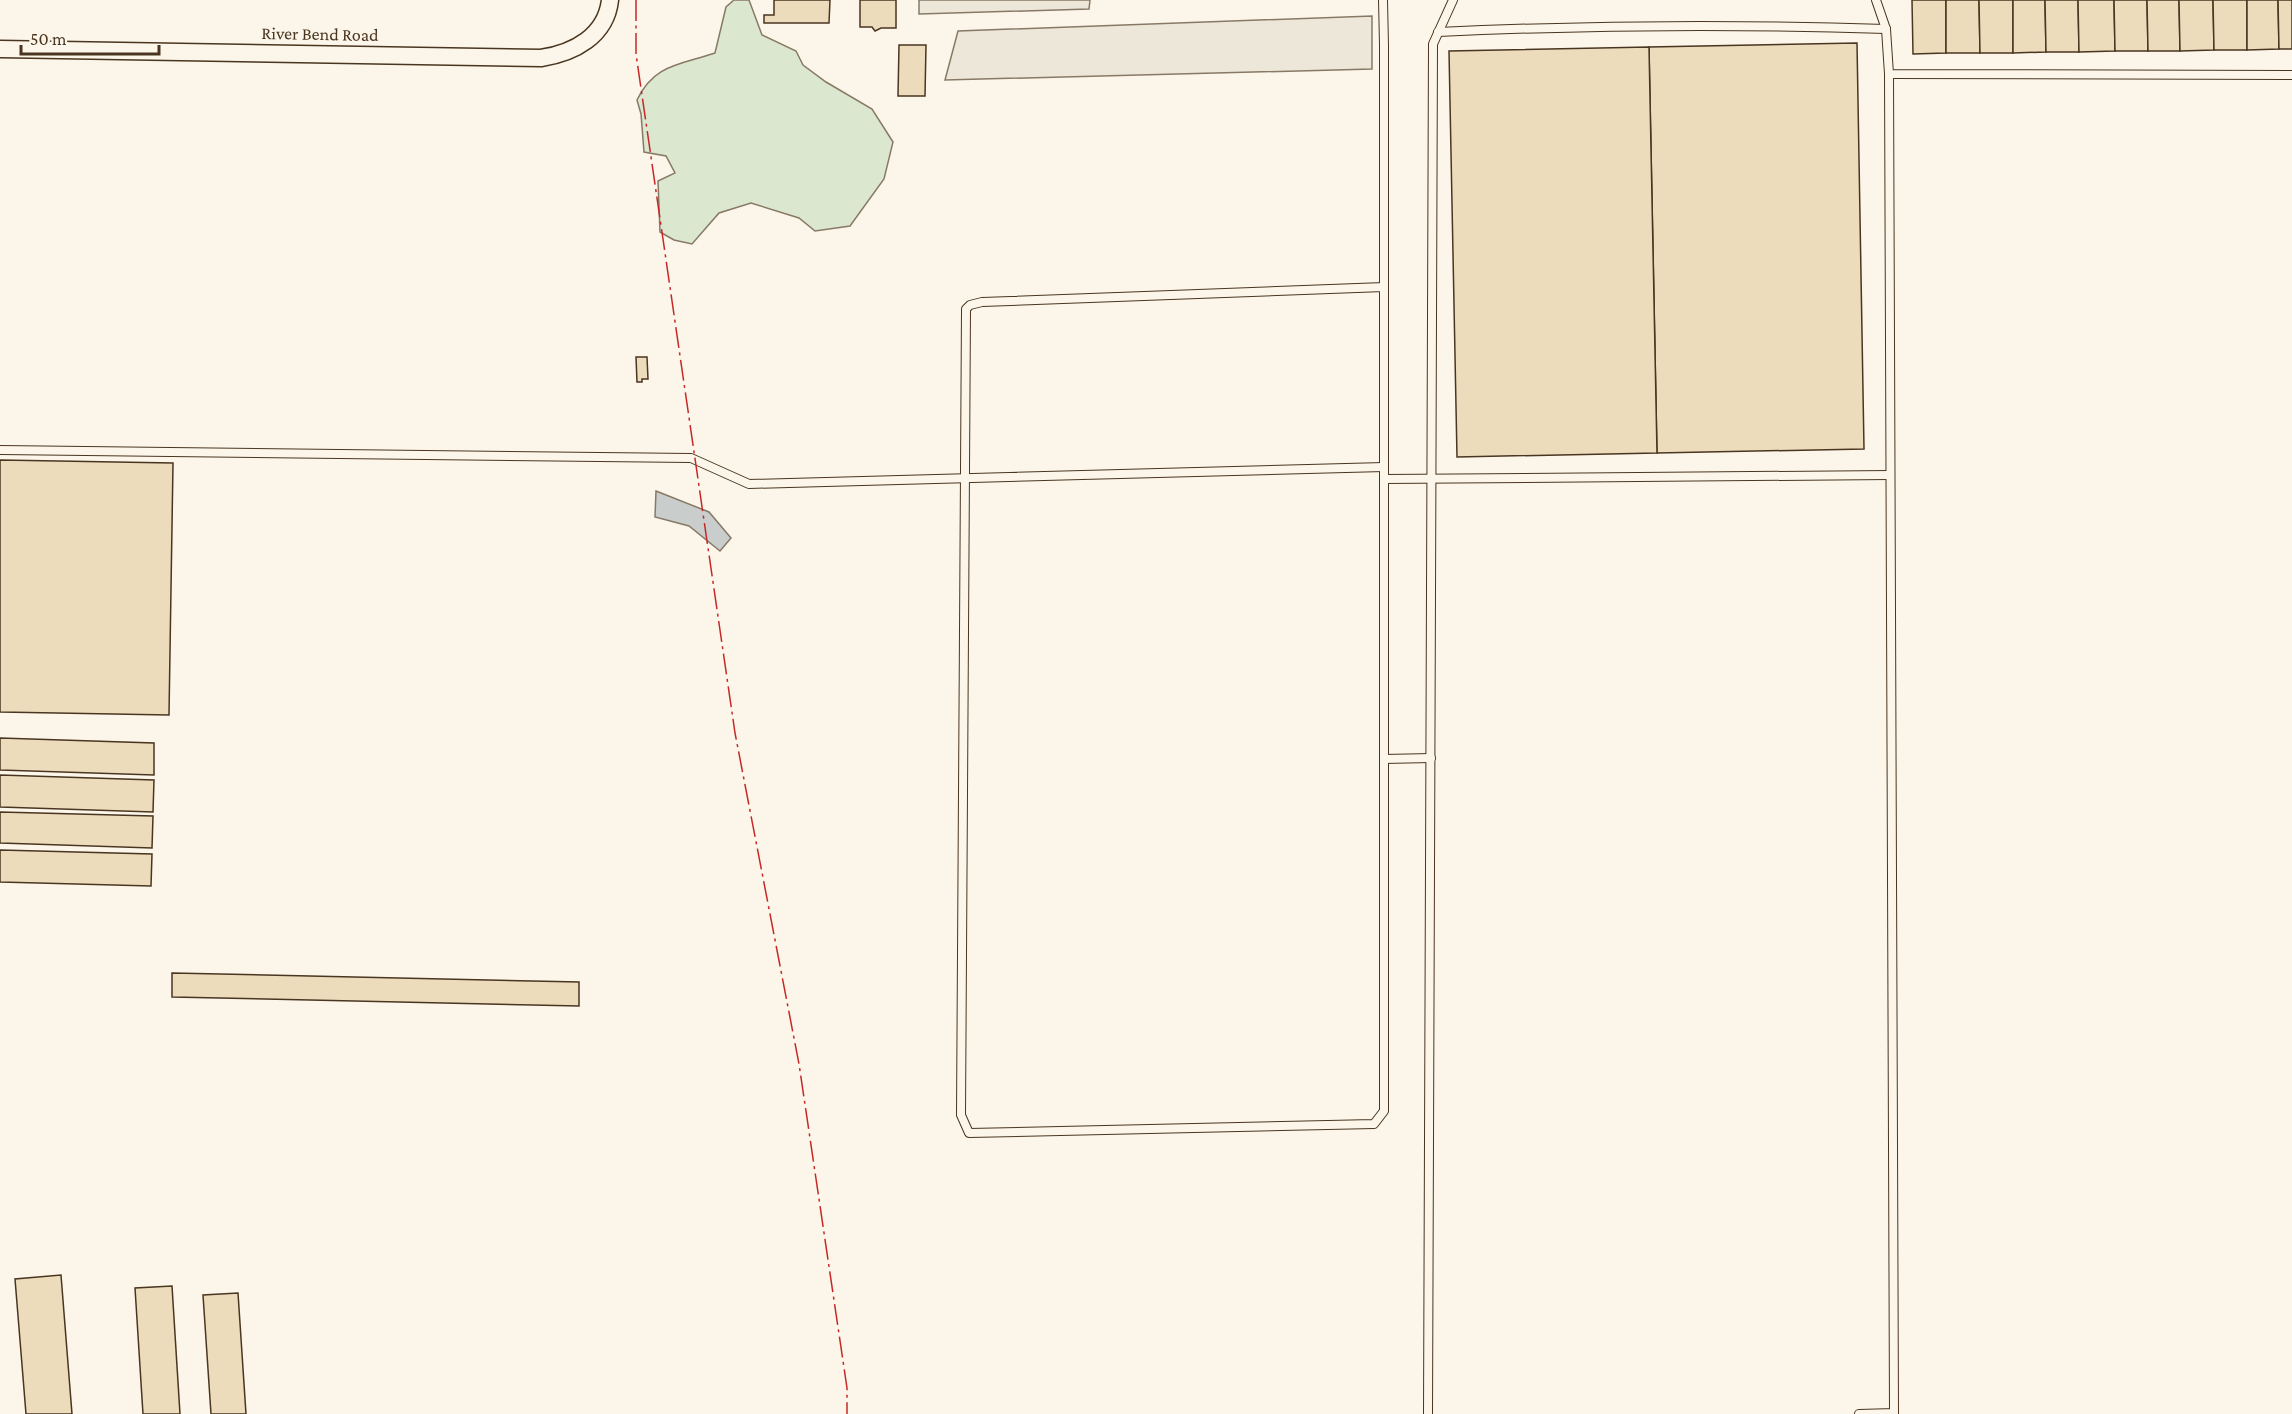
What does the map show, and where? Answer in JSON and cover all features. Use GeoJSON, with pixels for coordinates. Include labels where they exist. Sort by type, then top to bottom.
{"type":"FeatureCollection","features":[{"type":"Feature","properties":{"kind":"street","name":"River Bend Road"},"geometry":{"type":"LineString","coordinates":[[0,49],[541,58],[558,55],[591,38],[602,27],[609,12],[610,0]]}},
{"type":"Feature","properties":{"kind":"lane"},"geometry":{"type":"LineString","coordinates":[[1383,0],[1384,286],[1384,1111],[1374,1124],[969,1132],[961,1115],[966,309],[970,305],[982,302],[1384,286]]}},
{"type":"Feature","properties":{"kind":"lane"},"geometry":{"type":"LineString","coordinates":[[1428,1414],[1433,44],[1454,0]]}},
{"type":"Feature","properties":{"kind":"lane"},"geometry":{"type":"LineString","coordinates":[[1859,1414],[1894,1413],[1889,74],[1886,29],[1876,0]]}},
{"type":"Feature","properties":{"kind":"lane"},"geometry":{"type":"LineString","coordinates":[[1438,32],[1542,27],[1757,24],[1886,29]]}},
{"type":"Feature","properties":{"kind":"lane"},"geometry":{"type":"LineString","coordinates":[[1889,74],[2292,75]]}},
{"type":"Feature","properties":{"kind":"lane"},"geometry":{"type":"LineString","coordinates":[[0,450],[691,458],[749,484],[1384,467]]}},
{"type":"Feature","properties":{"kind":"lane"},"geometry":{"type":"LineString","coordinates":[[1384,479],[1890,475]]}},
{"type":"Feature","properties":{"kind":"lane"},"geometry":{"type":"LineString","coordinates":[[1384,759],[1431,758]]}},
{"type":"Feature","properties":{"kind":"green space"},"geometry":{"type":"Polygon","coordinates":[[[734,0],[749,0],[762,35],[796,51],[803,65],[826,82],[872,109],[893,142],[884,179],[850,226],[815,231],[799,218],[751,203],[719,213],[692,244],[674,240],[660,232],[658,181],[675,173],[666,156],[644,152],[641,114],[637,100],[651,79],[660,72],[715,53],[726,7],[734,0]]]}},
{"type":"Feature","properties":{"kind":"shaded area"},"geometry":{"type":"Polygon","coordinates":[[[919,0],[1090,0],[1089,9],[919,14],[919,0]]]}},
{"type":"Feature","properties":{"kind":"shaded area"},"geometry":{"type":"Polygon","coordinates":[[[1372,16],[1372,69],[945,80],[958,31],[1372,16]]]}},
{"type":"Feature","properties":{"kind":"shaded area"},"geometry":{"type":"Polygon","coordinates":[[[656,491],[709,512],[731,538],[720,551],[689,526],[655,517],[656,491]]]}},
{"type":"Feature","properties":{"kind":"building"},"geometry":{"type":"Polygon","coordinates":[[[774,0],[830,0],[829,23],[764,23],[764,15],[774,15],[774,0]]]}},
{"type":"Feature","properties":{"kind":"building"},"geometry":{"type":"Polygon","coordinates":[[[860,0],[896,0],[896,28],[881,28],[875,31],[872,27],[860,27],[860,0]]]}},
{"type":"Feature","properties":{"kind":"building"},"geometry":{"type":"Polygon","coordinates":[[[1912,0],[1946,0],[1946,53],[1913,54],[1912,0]]]}},
{"type":"Feature","properties":{"kind":"building"},"geometry":{"type":"Polygon","coordinates":[[[1946,0],[1979,0],[1980,53],[1946,53],[1946,0]]]}},
{"type":"Feature","properties":{"kind":"building"},"geometry":{"type":"Polygon","coordinates":[[[1979,0],[2013,0],[2013,53],[1980,53],[1979,0]]]}},
{"type":"Feature","properties":{"kind":"building"},"geometry":{"type":"Polygon","coordinates":[[[2013,0],[2045,0],[2046,52],[2013,53],[2013,0]]]}},
{"type":"Feature","properties":{"kind":"building"},"geometry":{"type":"Polygon","coordinates":[[[2045,0],[2078,0],[2079,52],[2046,52],[2045,0]]]}},
{"type":"Feature","properties":{"kind":"building"},"geometry":{"type":"Polygon","coordinates":[[[2078,0],[2114,0],[2115,51],[2079,52],[2078,0]]]}},
{"type":"Feature","properties":{"kind":"building"},"geometry":{"type":"Polygon","coordinates":[[[2114,0],[2147,0],[2148,51],[2115,51],[2114,0]]]}},
{"type":"Feature","properties":{"kind":"building"},"geometry":{"type":"Polygon","coordinates":[[[2147,0],[2179,0],[2180,51],[2148,51],[2147,0]]]}},
{"type":"Feature","properties":{"kind":"building"},"geometry":{"type":"Polygon","coordinates":[[[2179,0],[2213,0],[2214,50],[2180,51],[2179,0]]]}},
{"type":"Feature","properties":{"kind":"building"},"geometry":{"type":"Polygon","coordinates":[[[2213,0],[2247,0],[2247,50],[2214,50],[2213,0]]]}},
{"type":"Feature","properties":{"kind":"building"},"geometry":{"type":"Polygon","coordinates":[[[2247,0],[2278,0],[2279,49],[2247,50],[2247,0]]]}},
{"type":"Feature","properties":{"kind":"building"},"geometry":{"type":"Polygon","coordinates":[[[2278,0],[2292,0],[2292,49],[2279,49],[2278,0]]]}},
{"type":"Feature","properties":{"kind":"building"},"geometry":{"type":"Polygon","coordinates":[[[1857,43],[1864,449],[1657,453],[1649,47],[1857,43]]]}},
{"type":"Feature","properties":{"kind":"building"},"geometry":{"type":"Polygon","coordinates":[[[899,45],[926,45],[925,96],[898,96],[899,45]]]}},
{"type":"Feature","properties":{"kind":"building"},"geometry":{"type":"Polygon","coordinates":[[[1649,47],[1657,453],[1457,457],[1449,51],[1649,47]]]}},
{"type":"Feature","properties":{"kind":"building"},"geometry":{"type":"Polygon","coordinates":[[[636,357],[647,357],[648,379],[642,379],[642,382],[637,382],[636,357]]]}},
{"type":"Feature","properties":{"kind":"building"},"geometry":{"type":"Polygon","coordinates":[[[0,460],[173,463],[169,715],[0,712],[0,460]]]}},
{"type":"Feature","properties":{"kind":"building"},"geometry":{"type":"Polygon","coordinates":[[[0,738],[154,743],[154,775],[0,770],[0,738]]]}},
{"type":"Feature","properties":{"kind":"building"},"geometry":{"type":"Polygon","coordinates":[[[0,775],[154,780],[153,812],[0,807],[0,775]]]}},
{"type":"Feature","properties":{"kind":"building"},"geometry":{"type":"Polygon","coordinates":[[[0,812],[153,816],[152,848],[0,843],[0,812]]]}},
{"type":"Feature","properties":{"kind":"building"},"geometry":{"type":"Polygon","coordinates":[[[0,850],[152,854],[151,886],[0,882],[0,850]]]}},
{"type":"Feature","properties":{"kind":"building"},"geometry":{"type":"Polygon","coordinates":[[[172,973],[579,982],[579,1006],[172,997],[172,973]]]}},
{"type":"Feature","properties":{"kind":"building"},"geometry":{"type":"Polygon","coordinates":[[[61,1275],[72,1414],[26,1414],[15,1279],[61,1275]]]}},
{"type":"Feature","properties":{"kind":"building"},"geometry":{"type":"Polygon","coordinates":[[[172,1286],[180,1414],[143,1414],[135,1288],[172,1286]]]}},
{"type":"Feature","properties":{"kind":"building"},"geometry":{"type":"Polygon","coordinates":[[[238,1293],[246,1414],[211,1414],[203,1295],[238,1293]]]}},
{"type":"Feature","properties":{"kind":"power"},"geometry":{"type":"LineString","coordinates":[[636,0],[636,54],[735,733],[799,1064],[847,1388],[847,1414]]}}]}
